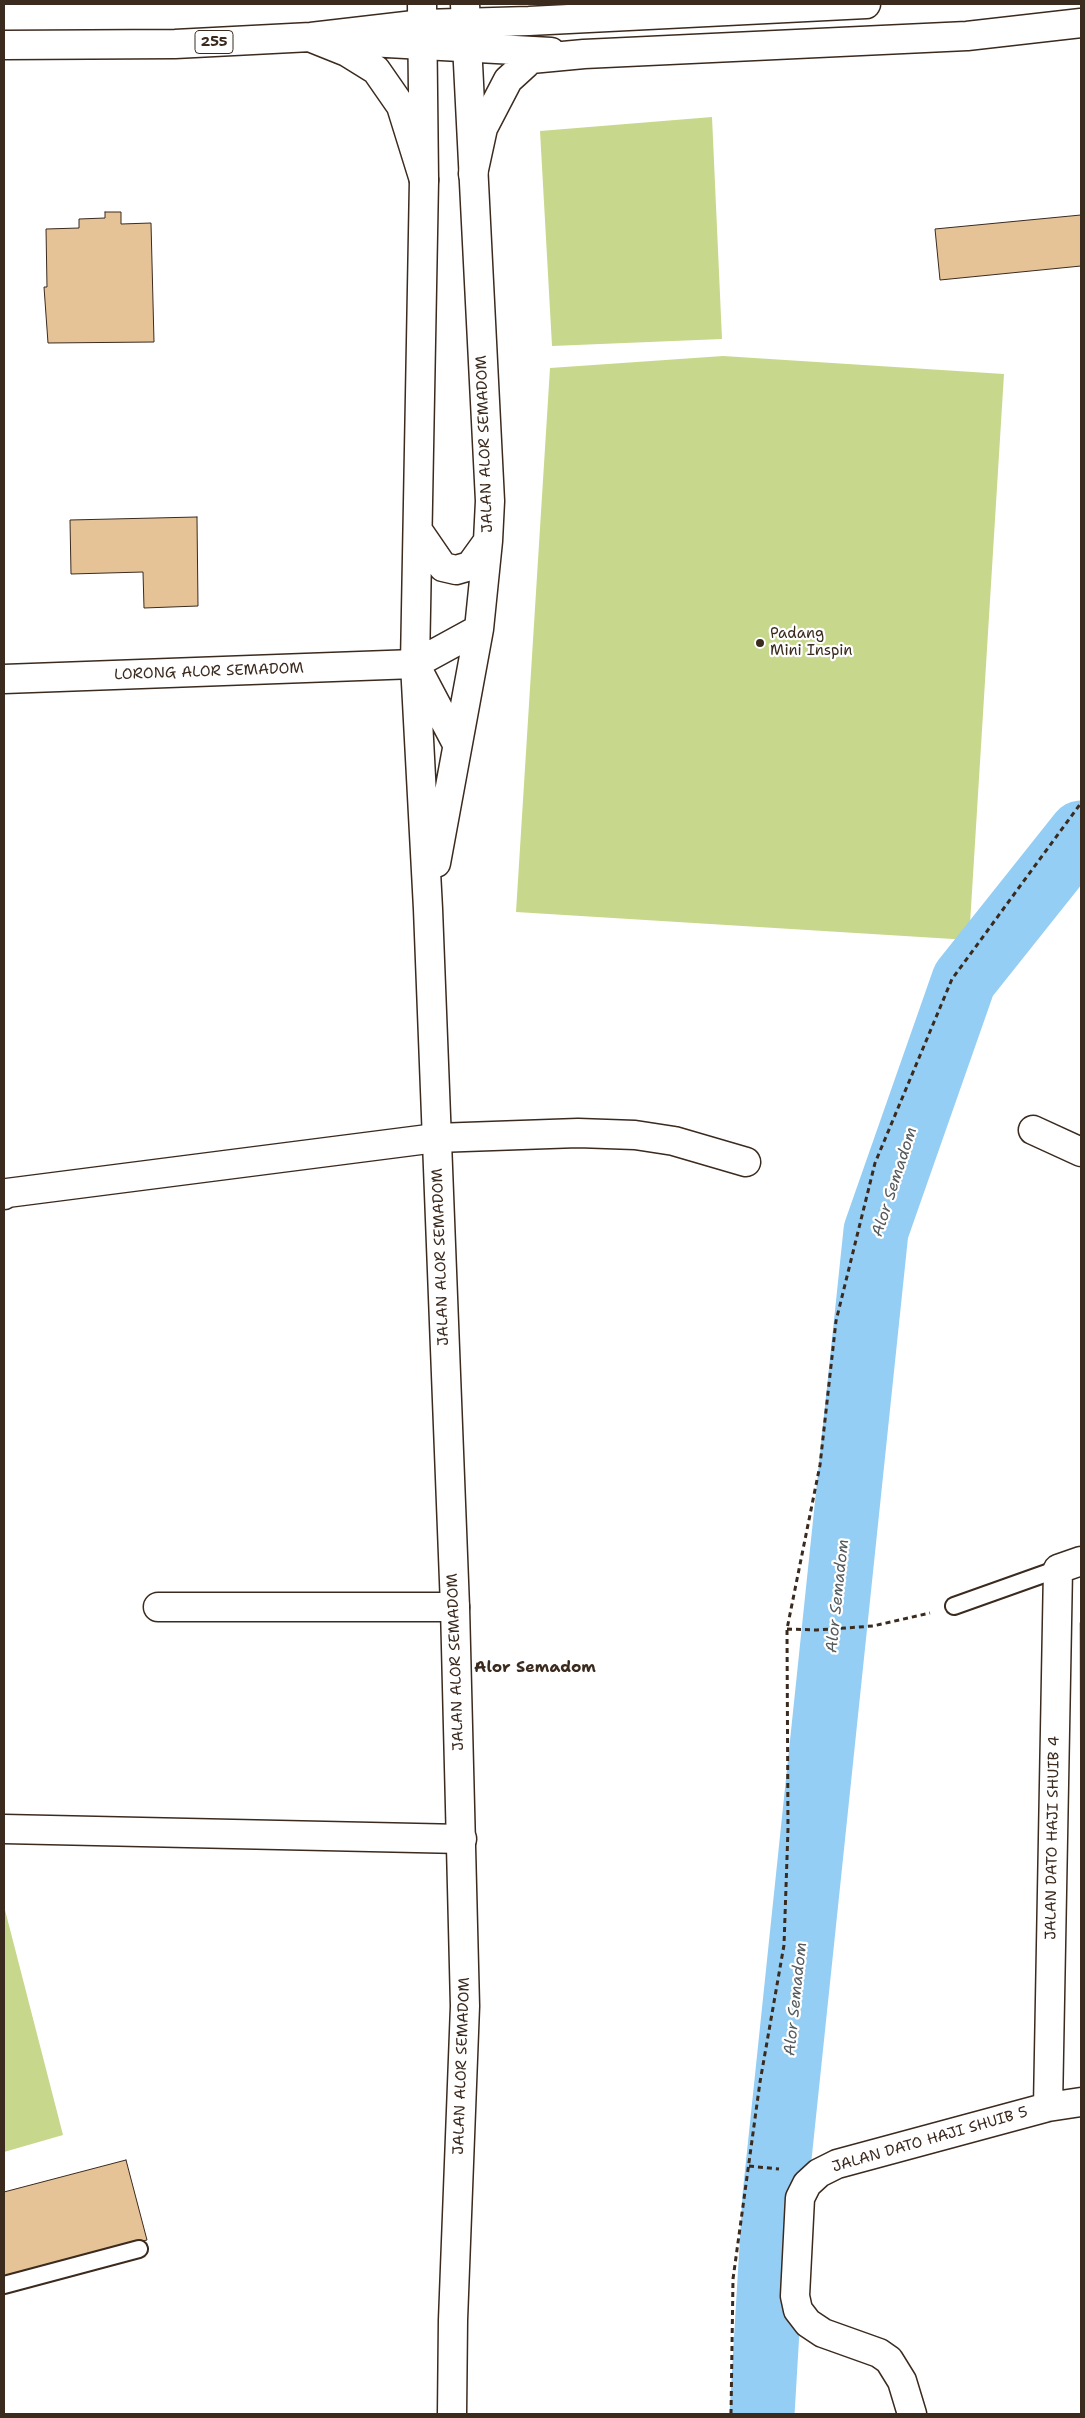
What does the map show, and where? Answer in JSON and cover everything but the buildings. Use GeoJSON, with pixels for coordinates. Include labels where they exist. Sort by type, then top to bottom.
{"type":"FeatureCollection","features":[{"type":"Feature","properties":{"kind":"street","name":"255"},"geometry":{"type":"LineString","coordinates":[[4,45],[175,44],[311,37],[423,25],[466,25],[866,4]]}},
{"type":"Feature","properties":{"kind":"street"},"geometry":{"type":"LineString","coordinates":[[473,174],[483,128],[508,80],[532,59],[584,54],[967,36],[1081,23]]}},
{"type":"Feature","properties":{"kind":"street","name":"JALAN ALOR SEMADOM"},"geometry":{"type":"LineString","coordinates":[[423,25],[424,180],[419,532],[415,664],[428,909],[455,1606],[465,2006],[453,2320],[452,2414]]}},
{"type":"Feature","properties":{"kind":"street"},"geometry":{"type":"LineString","coordinates":[[466,25],[584,54]]}},
{"type":"Feature","properties":{"kind":"street","name":"JALAN ALOR SEMADOM"},"geometry":{"type":"LineString","coordinates":[[428,909],[479,629],[488,541],[490,492],[466,25]]}},
{"type":"Feature","properties":{"kind":"street"},"geometry":{"type":"LineString","coordinates":[[967,36],[1028,39],[1081,38]]}},
{"type":"Feature","properties":{"kind":"street"},"geometry":{"type":"LineString","coordinates":[[311,37],[347,52],[376,70],[401,106],[424,180]]}},
{"type":"Feature","properties":{"kind":"street"},"geometry":{"type":"LineString","coordinates":[[419,532],[443,567],[456,570],[470,566],[488,541]]}},
{"type":"Feature","properties":{"kind":"street"},"geometry":{"type":"LineString","coordinates":[[457,744],[415,664],[479,629]]}},
{"type":"Feature","properties":{"kind":"street","name":"LORONG ALOR SEMADOM"},"geometry":{"type":"LineString","coordinates":[[4,679],[415,664]]}},
{"type":"Feature","properties":{"kind":"street"},"geometry":{"type":"LineString","coordinates":[[1033,1130],[1081,1152]]}},
{"type":"Feature","properties":{"kind":"street"},"geometry":{"type":"LineString","coordinates":[[4,1195],[7,1193],[436,1138],[578,1133],[635,1135],[674,1141],[746,1162]]}},
{"type":"Feature","properties":{"kind":"street","name":"JALAN DATO HAJI SHUIB 4"},"geometry":{"type":"LineString","coordinates":[[1048,2107],[1070,1565]]}},
{"type":"Feature","properties":{"kind":"street"},"geometry":{"type":"LineString","coordinates":[[158,1606],[455,1606]]}},
{"type":"Feature","properties":{"kind":"street"},"geometry":{"type":"LineString","coordinates":[[4,1829],[462,1839]]}},
{"type":"Feature","properties":{"kind":"street","name":"JALAN DATO HAJI SHUIB 5"},"geometry":{"type":"LineString","coordinates":[[912,2414],[902,2380],[889,2360],[879,2353],[823,2333],[808,2322],[798,2310],[795,2296],[800,2198],[807,2184],[820,2173],[837,2164],[1048,2107],[1081,2102]]}},
{"type":"Feature","properties":{"kind":"lane"},"geometry":{"type":"LineString","coordinates":[[954,1606],[1070,1565]]}},
{"type":"Feature","properties":{"kind":"lane"},"geometry":{"type":"LineString","coordinates":[[4,2285],[139,2249]]}},
{"type":"Feature","properties":{"kind":"path"},"geometry":{"type":"LineString","coordinates":[[731,2414],[733,2279],[760,2082],[784,1945],[788,1829],[787,1629],[820,1465],[836,1321],[874,1163],[952,978],[1081,804]]}},
{"type":"Feature","properties":{"kind":"path"},"geometry":{"type":"LineString","coordinates":[[787,1629],[817,1630],[873,1626],[914,1618],[954,1606]]}},
{"type":"Feature","properties":{"kind":"path"},"geometry":{"type":"LineString","coordinates":[[749,2166],[761,2167]]}},
{"type":"Feature","properties":{"kind":"green space"},"geometry":{"type":"Polygon","coordinates":[[[712,117],[722,339],[552,346],[540,131],[712,117]]]}},
{"type":"Feature","properties":{"kind":"green space","name":"Padang Mini Inspin"},"geometry":{"type":"Polygon","coordinates":[[[723,356],[1004,374],[969,940],[516,912],[550,368],[723,356]]]}},
{"type":"Feature","properties":{"kind":"green space"},"geometry":{"type":"Polygon","coordinates":[[[1081,1621],[1081,1888],[1079,1623],[1081,1621]]]}},
{"type":"Feature","properties":{"kind":"green space"},"geometry":{"type":"Polygon","coordinates":[[[4,1906],[63,2135],[4,2152],[4,1906]]]}},
{"type":"Feature","properties":{"kind":"waterway","name":"Alor Semadom"},"geometry":{"type":"LineString","coordinates":[[762,2414],[775,2196],[876,1231],[964,980],[1081,833]]}},
{"type":"Feature","properties":{"kind":"place","name":"Padang Mini Inspin"},"geometry":{"type":"Point","coordinates":[760,643]}},
{"type":"Feature","properties":{"kind":"district","name":"Alor Semadom"},"geometry":{"type":"Point","coordinates":[535,1668]}}]}
